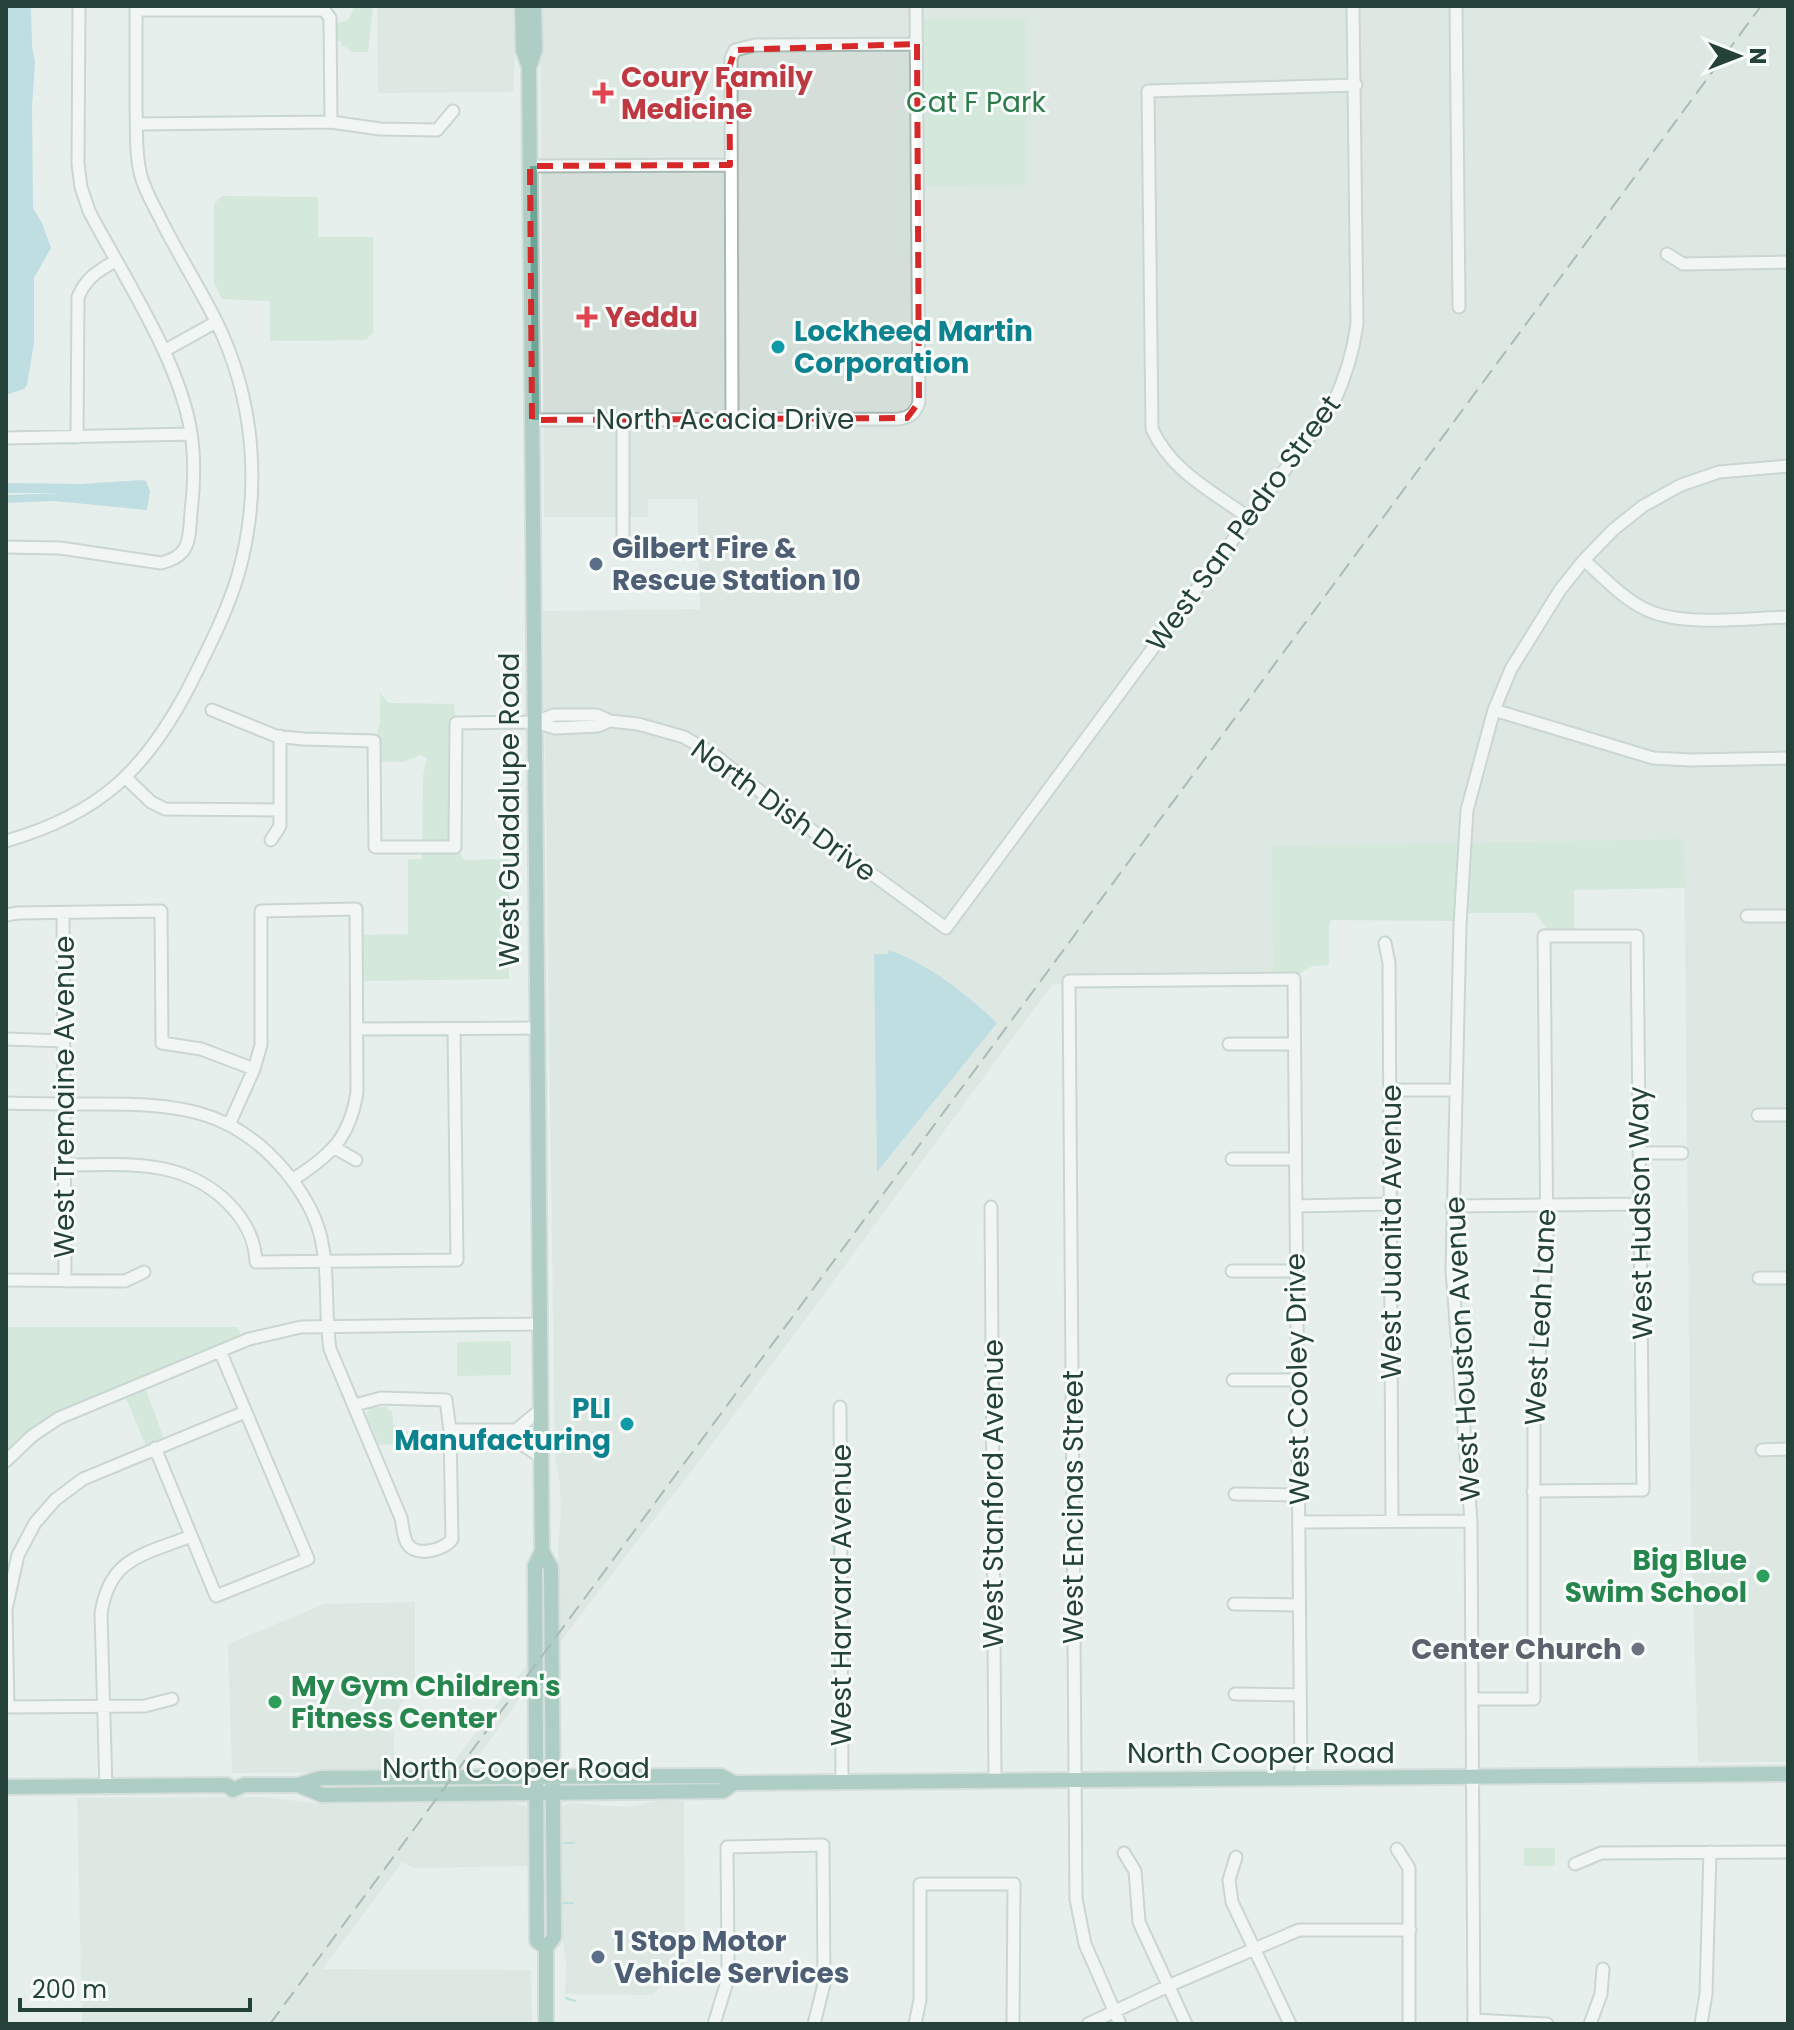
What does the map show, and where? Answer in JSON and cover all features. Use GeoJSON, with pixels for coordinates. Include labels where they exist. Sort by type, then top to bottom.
{"type":"FeatureCollection","features":[{"type":"Feature","properties":{"kind":"main road","name":"West Guadalupe Road"},"geometry":{"type":"LineString","coordinates":[[522,6],[523,50],[529,68],[542,1551],[535,1566],[537,1941],[546,1948]]}},
{"type":"Feature","properties":{"kind":"main road","name":"West Guadalupe Road"},"geometry":{"type":"LineString","coordinates":[[529,68],[535,50],[534,6]]}},
{"type":"Feature","properties":{"kind":"main road","name":"West Guadalupe Road"},"geometry":{"type":"LineString","coordinates":[[542,1551],[551,1568],[553,1777],[554,1937],[546,1948],[546,2024]]}},
{"type":"Feature","properties":{"kind":"main road","name":"North Cooper Road"},"geometry":{"type":"LineString","coordinates":[[6,1787],[227,1785],[233,1790],[244,1785],[298,1785],[321,1778],[721,1776],[734,1783],[1788,1774]]}},
{"type":"Feature","properties":{"kind":"main road","name":"North Cooper Road"},"geometry":{"type":"LineString","coordinates":[[298,1785],[322,1795],[553,1794],[723,1791],[734,1783]]}},
{"type":"Feature","properties":{"kind":"street"},"geometry":{"type":"LineString","coordinates":[[6,547],[60,548],[161,563],[175,560],[182,554],[189,539],[193,495],[191,434],[181,395],[164,351],[89,211],[81,187],[78,164],[79,6]]}},
{"type":"Feature","properties":{"kind":"street"},"geometry":{"type":"LineString","coordinates":[[732,418],[729,68],[735,50],[755,45],[917,44],[916,6]]}},
{"type":"Feature","properties":{"kind":"street","name":"West San Pedro Street"},"geometry":{"type":"LineString","coordinates":[[946,928],[1332,406],[1354,350],[1357,324],[1353,6]]}},
{"type":"Feature","properties":{"kind":"street"},"geometry":{"type":"LineString","coordinates":[[1456,6],[1459,307]]}},
{"type":"Feature","properties":{"kind":"street"},"geometry":{"type":"LineString","coordinates":[[6,841],[57,825],[94,804],[150,751],[182,700],[227,605],[244,551],[251,499],[251,445],[238,375],[216,322],[146,191],[138,160],[136,8],[324,10],[330,18],[331,122]]}},
{"type":"Feature","properties":{"kind":"street","name":"North Acacia Drive"},"geometry":{"type":"LineString","coordinates":[[532,420],[899,419],[916,412],[919,402],[917,44]]}},
{"type":"Feature","properties":{"kind":"street"},"geometry":{"type":"LineString","coordinates":[[1249,518],[1175,466],[1152,429],[1148,91],[1356,85]]}},
{"type":"Feature","properties":{"kind":"street"},"geometry":{"type":"LineString","coordinates":[[137,124],[331,122],[380,129],[437,130],[453,111]]}},
{"type":"Feature","properties":{"kind":"street"},"geometry":{"type":"LineString","coordinates":[[530,166],[730,165]]}},
{"type":"Feature","properties":{"kind":"street"},"geometry":{"type":"LineString","coordinates":[[1667,254],[1683,264],[1788,262]]}},
{"type":"Feature","properties":{"kind":"street"},"geometry":{"type":"LineString","coordinates":[[77,437],[78,297],[83,284],[93,274],[115,261]]}},
{"type":"Feature","properties":{"kind":"street"},"geometry":{"type":"LineString","coordinates":[[164,351],[216,322]]}},
{"type":"Feature","properties":{"kind":"street"},"geometry":{"type":"LineString","coordinates":[[623,419],[623,542]]}},
{"type":"Feature","properties":{"kind":"street"},"geometry":{"type":"LineString","coordinates":[[6,438],[191,434]]}},
{"type":"Feature","properties":{"kind":"street","name":"West Houston Avenue"},"geometry":{"type":"LineString","coordinates":[[1474,2022],[1471,1521],[1453,1288],[1452,1206],[1467,810],[1494,710],[1511,669],[1534,628],[1584,560],[1613,530],[1643,506],[1681,485],[1719,472],[1788,466]]}},
{"type":"Feature","properties":{"kind":"street"},"geometry":{"type":"LineString","coordinates":[[1584,560],[1645,609],[1666,616],[1788,617]]}},
{"type":"Feature","properties":{"kind":"street"},"geometry":{"type":"LineString","coordinates":[[212,710],[280,736],[280,826],[271,840]]}},
{"type":"Feature","properties":{"kind":"street"},"geometry":{"type":"LineString","coordinates":[[1494,710],[1660,759],[1788,758]]}},
{"type":"Feature","properties":{"kind":"street","name":"North Dish Drive"},"geometry":{"type":"LineString","coordinates":[[280,736],[374,741],[375,847],[455,847],[456,723],[535,722],[554,715],[597,715],[610,721],[668,731],[713,754],[946,928]]}},
{"type":"Feature","properties":{"kind":"street"},"geometry":{"type":"LineString","coordinates":[[125,777],[151,802],[165,809],[280,810]]}},
{"type":"Feature","properties":{"kind":"street"},"geometry":{"type":"LineString","coordinates":[[229,1125],[254,1069],[261,1045],[261,911],[356,909],[354,1111],[347,1130],[335,1148],[292,1180]]}},
{"type":"Feature","properties":{"kind":"street"},"geometry":{"type":"LineString","coordinates":[[6,915],[161,911],[162,1043],[201,1049],[254,1069]]}},
{"type":"Feature","properties":{"kind":"street","name":"West Tremaine Avenue"},"geometry":{"type":"LineString","coordinates":[[63,913],[65,1281]]}},
{"type":"Feature","properties":{"kind":"street"},"geometry":{"type":"LineString","coordinates":[[1747,916],[1788,916]]}},
{"type":"Feature","properties":{"kind":"street","name":"West Leah Lane"},"geometry":{"type":"LineString","coordinates":[[1473,1699],[1534,1699],[1534,1422],[1547,1250],[1544,936],[1637,936]]}},
{"type":"Feature","properties":{"kind":"street","name":"West Hudson Way"},"geometry":{"type":"LineString","coordinates":[[1533,1491],[1643,1490],[1637,936]]}},
{"type":"Feature","properties":{"kind":"street","name":"West Juanita Avenue"},"geometry":{"type":"LineString","coordinates":[[1385,943],[1389,963],[1392,1521]]}},
{"type":"Feature","properties":{"kind":"street","name":"West Encinas Street"},"geometry":{"type":"LineString","coordinates":[[1120,2024],[1085,1944],[1078,1917],[1069,981],[1294,979]]}},
{"type":"Feature","properties":{"kind":"street","name":"West Cooley Drive"},"geometry":{"type":"LineString","coordinates":[[1294,979],[1301,1779]]}},
{"type":"Feature","properties":{"kind":"street"},"geometry":{"type":"LineString","coordinates":[[357,1029],[536,1028]]}},
{"type":"Feature","properties":{"kind":"street"},"geometry":{"type":"LineString","coordinates":[[64,1165],[149,1164],[198,1179],[216,1191],[248,1228],[255,1246],[256,1262],[457,1260],[454,1029]]}},
{"type":"Feature","properties":{"kind":"street"},"geometry":{"type":"LineString","coordinates":[[6,1039],[64,1041]]}},
{"type":"Feature","properties":{"kind":"street"},"geometry":{"type":"LineString","coordinates":[[1229,1044],[1294,1044]]}},
{"type":"Feature","properties":{"kind":"street"},"geometry":{"type":"LineString","coordinates":[[1390,1090],[1456,1090]]}},
{"type":"Feature","properties":{"kind":"street"},"geometry":{"type":"LineString","coordinates":[[6,1103],[180,1107],[229,1125],[254,1140],[274,1158],[292,1180],[319,1230],[326,1260],[326,1326],[330,1349],[401,1518],[406,1543],[411,1549],[433,1551],[448,1545],[452,1539],[450,1436],[446,1400],[381,1398],[355,1405]]}},
{"type":"Feature","properties":{"kind":"street"},"geometry":{"type":"LineString","coordinates":[[1758,1115],[1788,1115]]}},
{"type":"Feature","properties":{"kind":"street"},"geometry":{"type":"LineString","coordinates":[[335,1148],[356,1160]]}},
{"type":"Feature","properties":{"kind":"street"},"geometry":{"type":"LineString","coordinates":[[1639,1153],[1682,1153]]}},
{"type":"Feature","properties":{"kind":"street"},"geometry":{"type":"LineString","coordinates":[[1232,1159],[1295,1159]]}},
{"type":"Feature","properties":{"kind":"street"},"geometry":{"type":"LineString","coordinates":[[1296,1206],[1391,1204]]}},
{"type":"Feature","properties":{"kind":"street"},"geometry":{"type":"LineString","coordinates":[[1452,1206],[1640,1204]]}},
{"type":"Feature","properties":{"kind":"street","name":"West Stanford Avenue"},"geometry":{"type":"LineString","coordinates":[[991,1207],[995,1781]]}},
{"type":"Feature","properties":{"kind":"street"},"geometry":{"type":"LineString","coordinates":[[1232,1271],[1296,1271]]}},
{"type":"Feature","properties":{"kind":"street"},"geometry":{"type":"LineString","coordinates":[[6,1280],[125,1281],[144,1272]]}},
{"type":"Feature","properties":{"kind":"street"},"geometry":{"type":"LineString","coordinates":[[1759,1278],[1788,1278]]}},
{"type":"Feature","properties":{"kind":"street"},"geometry":{"type":"LineString","coordinates":[[6,1461],[32,1436],[59,1418],[220,1351],[274,1332],[326,1326],[539,1324]]}},
{"type":"Feature","properties":{"kind":"street"},"geometry":{"type":"LineString","coordinates":[[155,1448],[216,1596],[308,1559],[220,1351]]}},
{"type":"Feature","properties":{"kind":"street"},"geometry":{"type":"LineString","coordinates":[[1233,1380],[1297,1380]]}},
{"type":"Feature","properties":{"kind":"street","name":"West Harvard Avenue"},"geometry":{"type":"LineString","coordinates":[[840,1407],[842,1782]]}},
{"type":"Feature","properties":{"kind":"street"},"geometry":{"type":"LineString","coordinates":[[450,1436],[516,1430],[540,1410]]}},
{"type":"Feature","properties":{"kind":"street"},"geometry":{"type":"LineString","coordinates":[[172,1699],[145,1706],[8,1707],[6,1609],[11,1579],[18,1555],[35,1523],[55,1500],[83,1479],[245,1412]]}},
{"type":"Feature","properties":{"kind":"street"},"geometry":{"type":"LineString","coordinates":[[450,1436],[515,1440],[540,1456]]}},
{"type":"Feature","properties":{"kind":"street"},"geometry":{"type":"LineString","coordinates":[[1762,1450],[1788,1449]]}},
{"type":"Feature","properties":{"kind":"street"},"geometry":{"type":"LineString","coordinates":[[1235,1494],[1298,1495]]}},
{"type":"Feature","properties":{"kind":"street"},"geometry":{"type":"LineString","coordinates":[[1299,1522],[1471,1521]]}},
{"type":"Feature","properties":{"kind":"street"},"geometry":{"type":"LineString","coordinates":[[106,1788],[101,1614],[104,1595],[120,1567],[132,1559],[191,1536]]}},
{"type":"Feature","properties":{"kind":"street"},"geometry":{"type":"LineString","coordinates":[[1234,1604],[1299,1605]]}},
{"type":"Feature","properties":{"kind":"street"},"geometry":{"type":"LineString","coordinates":[[1235,1694],[1300,1695]]}},
{"type":"Feature","properties":{"kind":"street"},"geometry":{"type":"LineString","coordinates":[[714,2024],[726,1985],[728,1964],[727,1847],[823,1845],[824,1984],[814,2024]]}},
{"type":"Feature","properties":{"kind":"street"},"geometry":{"type":"LineString","coordinates":[[1397,1849],[1409,1868],[1409,2024]]}},
{"type":"Feature","properties":{"kind":"street"},"geometry":{"type":"LineString","coordinates":[[1701,2024],[1706,1994],[1710,1852]]}},
{"type":"Feature","properties":{"kind":"street"},"geometry":{"type":"LineString","coordinates":[[1575,1864],[1601,1853],[1788,1852]]}},
{"type":"Feature","properties":{"kind":"street"},"geometry":{"type":"LineString","coordinates":[[1124,1853],[1135,1871],[1139,1922],[1186,2024]]}},
{"type":"Feature","properties":{"kind":"street"},"geometry":{"type":"LineString","coordinates":[[1236,1857],[1229,1880],[1232,1902],[1290,2024]]}},
{"type":"Feature","properties":{"kind":"street"},"geometry":{"type":"LineString","coordinates":[[915,2024],[920,2000],[920,1884],[1014,1884],[1014,2024]]}},
{"type":"Feature","properties":{"kind":"street"},"geometry":{"type":"LineString","coordinates":[[1088,2024],[1299,1930],[1410,1930]]}},
{"type":"Feature","properties":{"kind":"street"},"geometry":{"type":"LineString","coordinates":[[1590,2024],[1601,1994],[1603,1969]]}},
{"type":"Feature","properties":{"kind":"street"},"geometry":{"type":"LineString","coordinates":[[1474,2022],[1547,2024]]}},
{"type":"Feature","properties":{"kind":"highlighted area"},"geometry":{"type":"Polygon","coordinates":[[[917,44],[919,402],[907,418],[532,420],[530,166],[730,165],[729,68],[735,50],[917,44]]]}},
{"type":"Feature","properties":{"kind":"shaded area"},"geometry":{"type":"Polygon","coordinates":[[[377,6],[517,6],[513,92],[378,93],[377,6]]]}},
{"type":"Feature","properties":{"kind":"shaded area"},"geometry":{"type":"Polygon","coordinates":[[[540,6],[1788,6],[1788,1762],[1698,1762],[1691,1535],[1684,840],[1273,846],[1273,973],[1065,975],[1064,984],[1052,985],[742,1405],[560,1642],[446,1802],[515,1803],[528,1809],[529,1866],[413,1868],[402,1862],[323,1969],[531,1970],[532,2024],[82,2024],[77,1798],[264,1797],[322,1804],[422,1804],[559,1622],[558,1545],[561,1517],[555,1458],[543,611],[700,609],[697,499],[648,499],[648,517],[544,517],[540,6]]]}},
{"type":"Feature","properties":{"kind":"shaded area"},"geometry":{"type":"Polygon","coordinates":[[[415,1602],[415,1677],[394,1718],[394,1772],[232,1773],[228,1644],[324,1604],[415,1602]]]}},
{"type":"Feature","properties":{"kind":"shaded area"},"geometry":{"type":"Polygon","coordinates":[[[656,1801],[684,1801],[685,1964],[652,1995],[565,1994],[562,1807],[569,1803],[629,1807],[656,1801]]]}},
{"type":"Feature","properties":{"kind":"green space"},"geometry":{"type":"Polygon","coordinates":[[[355,6],[373,6],[368,52],[351,52],[341,46],[341,41],[335,41],[336,24],[349,19],[355,6]]]}},
{"type":"Feature","properties":{"kind":"green space","name":"Cat F Park"},"geometry":{"type":"Polygon","coordinates":[[[924,19],[1026,19],[1027,185],[925,186],[924,19]]]}},
{"type":"Feature","properties":{"kind":"green space"},"geometry":{"type":"Polygon","coordinates":[[[222,196],[318,197],[318,237],[373,237],[373,332],[366,340],[270,341],[270,301],[222,299],[214,283],[214,204],[222,196]]]}},
{"type":"Feature","properties":{"kind":"green space"},"geometry":{"type":"Polygon","coordinates":[[[380,693],[389,703],[454,704],[455,847],[465,860],[509,859],[509,979],[356,981],[356,935],[408,934],[408,859],[422,859],[423,776],[427,758],[420,755],[403,762],[374,761],[374,741],[380,723],[380,693]]]}},
{"type":"Feature","properties":{"kind":"green space"},"geometry":{"type":"Polygon","coordinates":[[[1684,839],[1685,888],[1574,890],[1574,930],[1548,930],[1535,913],[1457,913],[1456,921],[1331,920],[1329,965],[1312,966],[1299,974],[1273,973],[1272,846],[1684,839]]]}},
{"type":"Feature","properties":{"kind":"green space"},"geometry":{"type":"Polygon","coordinates":[[[6,1327],[237,1327],[244,1341],[143,1382],[166,1444],[148,1451],[123,1391],[59,1418],[6,1461],[6,1327]]]}},
{"type":"Feature","properties":{"kind":"green space"},"geometry":{"type":"Polygon","coordinates":[[[511,1341],[511,1375],[457,1376],[457,1342],[511,1341]]]}},
{"type":"Feature","properties":{"kind":"green space"},"geometry":{"type":"Polygon","coordinates":[[[371,1407],[387,1407],[388,1411],[392,1411],[393,1424],[399,1431],[414,1432],[414,1443],[379,1445],[366,1415],[371,1407]]]}},
{"type":"Feature","properties":{"kind":"green space"},"geometry":{"type":"Polygon","coordinates":[[[1524,1848],[1555,1848],[1555,1866],[1524,1866],[1524,1848]]]}},
{"type":"Feature","properties":{"kind":"water"},"geometry":{"type":"Polygon","coordinates":[[[6,6],[31,6],[35,62],[33,208],[51,248],[34,278],[34,343],[27,385],[6,395],[6,6]]]}},
{"type":"Feature","properties":{"kind":"water"},"geometry":{"type":"Polygon","coordinates":[[[146,481],[150,491],[147,510],[55,501],[6,503],[6,495],[63,493],[6,493],[6,483],[81,484],[146,481]]]}},
{"type":"Feature","properties":{"kind":"water"},"geometry":{"type":"Polygon","coordinates":[[[889,950],[918,963],[946,981],[997,1023],[877,1172],[874,954],[888,954],[889,950]]]}},
{"type":"Feature","properties":{"kind":"waterway"},"geometry":{"type":"LineString","coordinates":[[564,1843],[574,1843]]}},
{"type":"Feature","properties":{"kind":"waterway"},"geometry":{"type":"LineString","coordinates":[[564,1903],[573,1903]]}},
{"type":"Feature","properties":{"kind":"waterway"},"geometry":{"type":"LineString","coordinates":[[566,1998],[575,2001]]}},
{"type":"Feature","properties":{"kind":"railway"},"geometry":{"type":"LineString","coordinates":[[270,2024],[1761,6]]}},
{"type":"Feature","properties":{"kind":"place","name":"Coury Family Medicine"},"geometry":{"type":"Point","coordinates":[603,93]}},
{"type":"Feature","properties":{"kind":"place","name":"Yeddu"},"geometry":{"type":"Point","coordinates":[587,317]}},
{"type":"Feature","properties":{"kind":"place","name":"Lockheed Martin Corporation"},"geometry":{"type":"Point","coordinates":[778,347]}},
{"type":"Feature","properties":{"kind":"place","name":"Gilbert Fire & Rescue Station 10"},"geometry":{"type":"Point","coordinates":[596,564]}},
{"type":"Feature","properties":{"kind":"place","name":"PLI Manufacturing"},"geometry":{"type":"Point","coordinates":[627,1424]}},
{"type":"Feature","properties":{"kind":"place","name":"Big Blue Swim School"},"geometry":{"type":"Point","coordinates":[1763,1576]}},
{"type":"Feature","properties":{"kind":"place","name":"Center Church"},"geometry":{"type":"Point","coordinates":[1638,1649]}},
{"type":"Feature","properties":{"kind":"place","name":"My Gym Children's Fitness Center"},"geometry":{"type":"Point","coordinates":[275,1702]}},
{"type":"Feature","properties":{"kind":"place","name":"1 Stop Motor Vehicle Services"},"geometry":{"type":"Point","coordinates":[598,1957]}}]}
